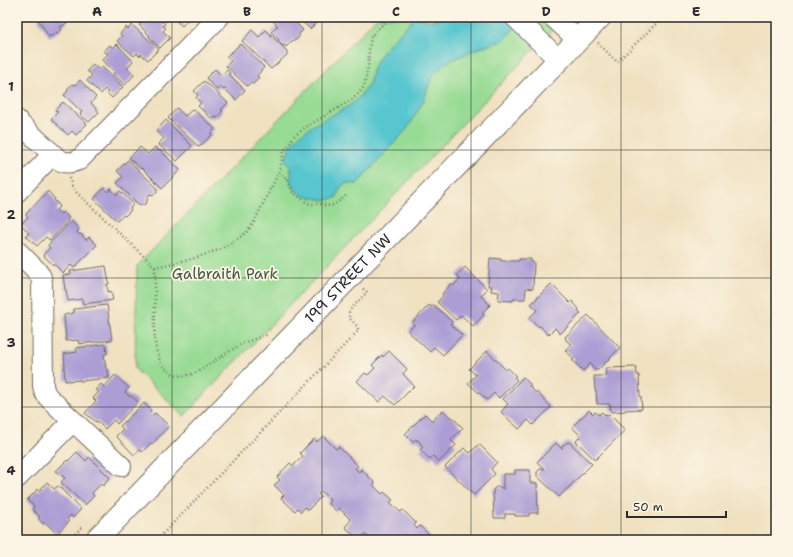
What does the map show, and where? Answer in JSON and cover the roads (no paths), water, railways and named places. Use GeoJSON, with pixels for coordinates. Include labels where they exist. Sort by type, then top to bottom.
{"type":"FeatureCollection","features":[{"type":"Feature","properties":{"kind":"main road","name":"199 STREET NW"},"geometry":{"type":"LineString","coordinates":[[96,540],[588,29]]}},
{"type":"Feature","properties":{"kind":"street"},"geometry":{"type":"LineString","coordinates":[[18,123],[59,159],[73,162],[79,160],[219,17]]}},
{"type":"Feature","properties":{"kind":"street"},"geometry":{"type":"LineString","coordinates":[[553,17],[588,29]]}},
{"type":"Feature","properties":{"kind":"street"},"geometry":{"type":"LineString","coordinates":[[519,22],[559,60]]}},
{"type":"Feature","properties":{"kind":"street"},"geometry":{"type":"LineString","coordinates":[[17,192],[59,159]]}},
{"type":"Feature","properties":{"kind":"street"},"geometry":{"type":"LineString","coordinates":[[17,251],[41,277],[43,386],[45,393],[72,421],[121,466]]}},
{"type":"Feature","properties":{"kind":"street"},"geometry":{"type":"LineString","coordinates":[[17,478],[72,421]]}},
{"type":"Feature","properties":{"kind":"water"},"geometry":{"type":"Polygon","coordinates":[[[416,17],[430,21],[447,17],[525,17],[502,41],[476,49],[446,63],[431,78],[423,102],[407,129],[357,184],[348,183],[341,186],[336,198],[325,200],[303,196],[295,189],[290,179],[291,170],[286,161],[289,150],[295,141],[312,126],[344,109],[356,100],[369,84],[374,66],[387,46],[416,17]]]}},
{"type":"Feature","properties":{"kind":"park label","name":"Galbraith Park"},"geometry":{"type":"Point","coordinates":[225,274]}}]}
